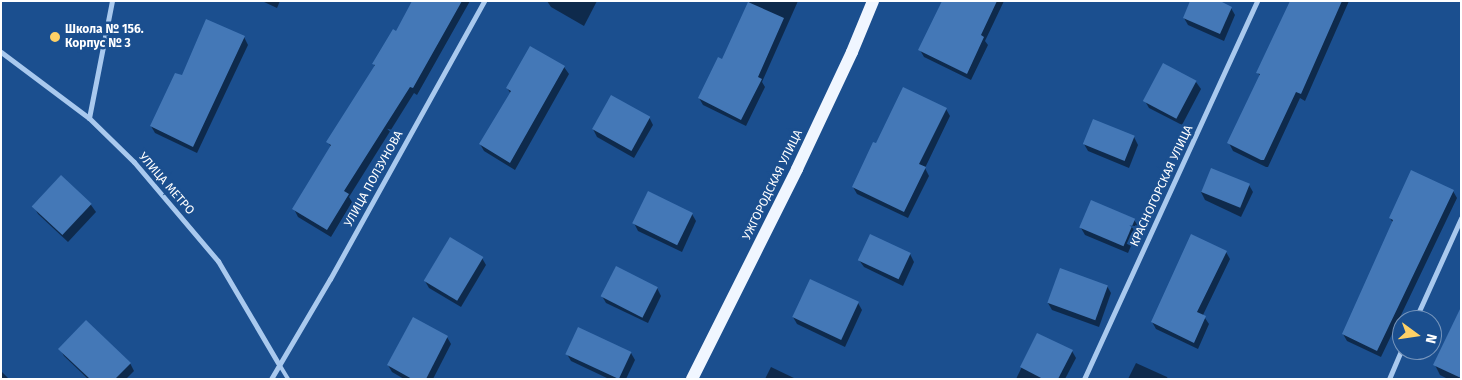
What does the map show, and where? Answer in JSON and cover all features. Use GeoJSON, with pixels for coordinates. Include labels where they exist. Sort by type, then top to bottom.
{"type":"FeatureCollection","features":[{"type":"Feature","properties":{"kind":"main road","name":"УЖГОРОДСКАЯ УЛИЦА"},"geometry":{"type":"LineString","coordinates":[[692,379],[797,169],[852,52],[873,1]]}},
{"type":"Feature","properties":{"kind":"street"},"geometry":{"type":"LineString","coordinates":[[88,118],[112,1]]}},
{"type":"Feature","properties":{"kind":"street","name":"УЛИЦА ПОЛЗУНОВА"},"geometry":{"type":"LineString","coordinates":[[270,379],[330,279],[484,1]]}},
{"type":"Feature","properties":{"kind":"street","name":"КРАСНОГОРСКАЯ УЛИЦА"},"geometry":{"type":"LineString","coordinates":[[1084,379],[1257,1]]}},
{"type":"Feature","properties":{"kind":"street","name":"УЛИЦА МЕТРО"},"geometry":{"type":"LineString","coordinates":[[1,52],[88,118],[134,162],[218,261],[278,363]]}},
{"type":"Feature","properties":{"kind":"street"},"geometry":{"type":"LineString","coordinates":[[1420,310],[1461,218]]}},
{"type":"Feature","properties":{"kind":"street"},"geometry":{"type":"LineString","coordinates":[[1389,379],[1397,360]]}},
{"type":"Feature","properties":{"kind":"lane"},"geometry":{"type":"LineString","coordinates":[[278,363],[288,379]]}},
{"type":"Feature","properties":{"kind":"building"},"geometry":{"type":"Polygon","coordinates":[[[412,1],[462,1],[413,88],[410,87],[344,191],[349,194],[327,230],[292,209],[331,145],[326,142],[375,65],[372,64],[393,29],[396,31],[412,1]]]}},
{"type":"Feature","properties":{"kind":"building"},"geometry":{"type":"Polygon","coordinates":[[[942,1],[997,1],[981,35],[984,37],[967,74],[918,50],[942,1]]]}},
{"type":"Feature","properties":{"kind":"building"},"geometry":{"type":"Polygon","coordinates":[[[1190,1],[1220,1],[1232,7],[1220,34],[1183,18],[1190,1]]]}},
{"type":"Feature","properties":{"kind":"building"},"geometry":{"type":"Polygon","coordinates":[[[1290,1],[1342,1],[1301,94],[1296,92],[1264,160],[1261,160],[1227,143],[1260,74],[1256,73],[1290,1]]]}},
{"type":"Feature","properties":{"kind":"building"},"geometry":{"type":"Polygon","coordinates":[[[748,2],[784,18],[758,77],[762,79],[741,120],[698,98],[718,57],[722,59],[748,2]]]}},
{"type":"Feature","properties":{"kind":"building"},"geometry":{"type":"Polygon","coordinates":[[[206,19],[245,36],[193,147],[150,126],[175,73],[182,75],[206,19]]]}},
{"type":"Feature","properties":{"kind":"building"},"geometry":{"type":"Polygon","coordinates":[[[530,46],[565,66],[510,163],[479,144],[511,91],[506,88],[530,46]]]}},
{"type":"Feature","properties":{"kind":"building"},"geometry":{"type":"Polygon","coordinates":[[[1163,63],[1197,81],[1176,119],[1143,101],[1163,63]]]}},
{"type":"Feature","properties":{"kind":"building"},"geometry":{"type":"Polygon","coordinates":[[[903,87],[947,108],[919,164],[926,167],[904,212],[852,187],[873,142],[876,143],[903,87]]]}},
{"type":"Feature","properties":{"kind":"building"},"geometry":{"type":"Polygon","coordinates":[[[611,95],[650,117],[631,151],[592,129],[611,95]]]}},
{"type":"Feature","properties":{"kind":"building"},"geometry":{"type":"Polygon","coordinates":[[[1093,119],[1135,136],[1125,161],[1083,144],[1093,119]]]}},
{"type":"Feature","properties":{"kind":"building"},"geometry":{"type":"Polygon","coordinates":[[[1211,168],[1250,184],[1240,208],[1201,192],[1211,168]]]}},
{"type":"Feature","properties":{"kind":"building"},"geometry":{"type":"Polygon","coordinates":[[[1411,170],[1454,190],[1397,310],[1392,310],[1392,320],[1377,351],[1342,334],[1393,220],[1389,218],[1411,170]]]}},
{"type":"Feature","properties":{"kind":"building"},"geometry":{"type":"Polygon","coordinates":[[[61,175],[92,204],[62,235],[32,206],[61,175]]]}},
{"type":"Feature","properties":{"kind":"building"},"geometry":{"type":"Polygon","coordinates":[[[648,191],[693,213],[677,245],[632,223],[648,191]]]}},
{"type":"Feature","properties":{"kind":"building"},"geometry":{"type":"Polygon","coordinates":[[[1091,200],[1135,219],[1123,246],[1079,228],[1091,200]]]}},
{"type":"Feature","properties":{"kind":"building"},"geometry":{"type":"Polygon","coordinates":[[[870,234],[911,253],[899,279],[858,260],[870,234]]]}},
{"type":"Feature","properties":{"kind":"building"},"geometry":{"type":"Polygon","coordinates":[[[1191,234],[1227,251],[1197,312],[1206,316],[1194,343],[1151,322],[1191,234]]]}},
{"type":"Feature","properties":{"kind":"building"},"geometry":{"type":"Polygon","coordinates":[[[450,237],[483,257],[457,301],[424,281],[450,237]]]}},
{"type":"Feature","properties":{"kind":"building"},"geometry":{"type":"Polygon","coordinates":[[[616,266],[658,287],[642,318],[601,296],[616,266]]]}},
{"type":"Feature","properties":{"kind":"building"},"geometry":{"type":"Polygon","coordinates":[[[1060,268],[1108,285],[1095,320],[1047,303],[1060,268]]]}},
{"type":"Feature","properties":{"kind":"building"},"geometry":{"type":"Polygon","coordinates":[[[810,279],[859,302],[841,340],[792,317],[810,279]]]}},
{"type":"Feature","properties":{"kind":"building"},"geometry":{"type":"Polygon","coordinates":[[[1461,307],[1461,378],[1433,365],[1435,360],[1442,360],[1442,346],[1461,307]]]}},
{"type":"Feature","properties":{"kind":"building"},"geometry":{"type":"Polygon","coordinates":[[[413,317],[448,336],[426,379],[412,379],[387,365],[413,317]]]}},
{"type":"Feature","properties":{"kind":"building"},"geometry":{"type":"Polygon","coordinates":[[[86,320],[131,363],[115,379],[90,379],[58,349],[86,320]]]}},
{"type":"Feature","properties":{"kind":"building"},"geometry":{"type":"Polygon","coordinates":[[[578,327],[631,352],[619,379],[565,354],[578,327]]]}},
{"type":"Feature","properties":{"kind":"building"},"geometry":{"type":"Polygon","coordinates":[[[1037,333],[1073,350],[1058,379],[1043,379],[1020,367],[1037,333]]]}},
{"type":"Feature","properties":{"kind":"place","name":"Школа № 156. Корпус № 3"},"geometry":{"type":"Point","coordinates":[55,37]}}]}
